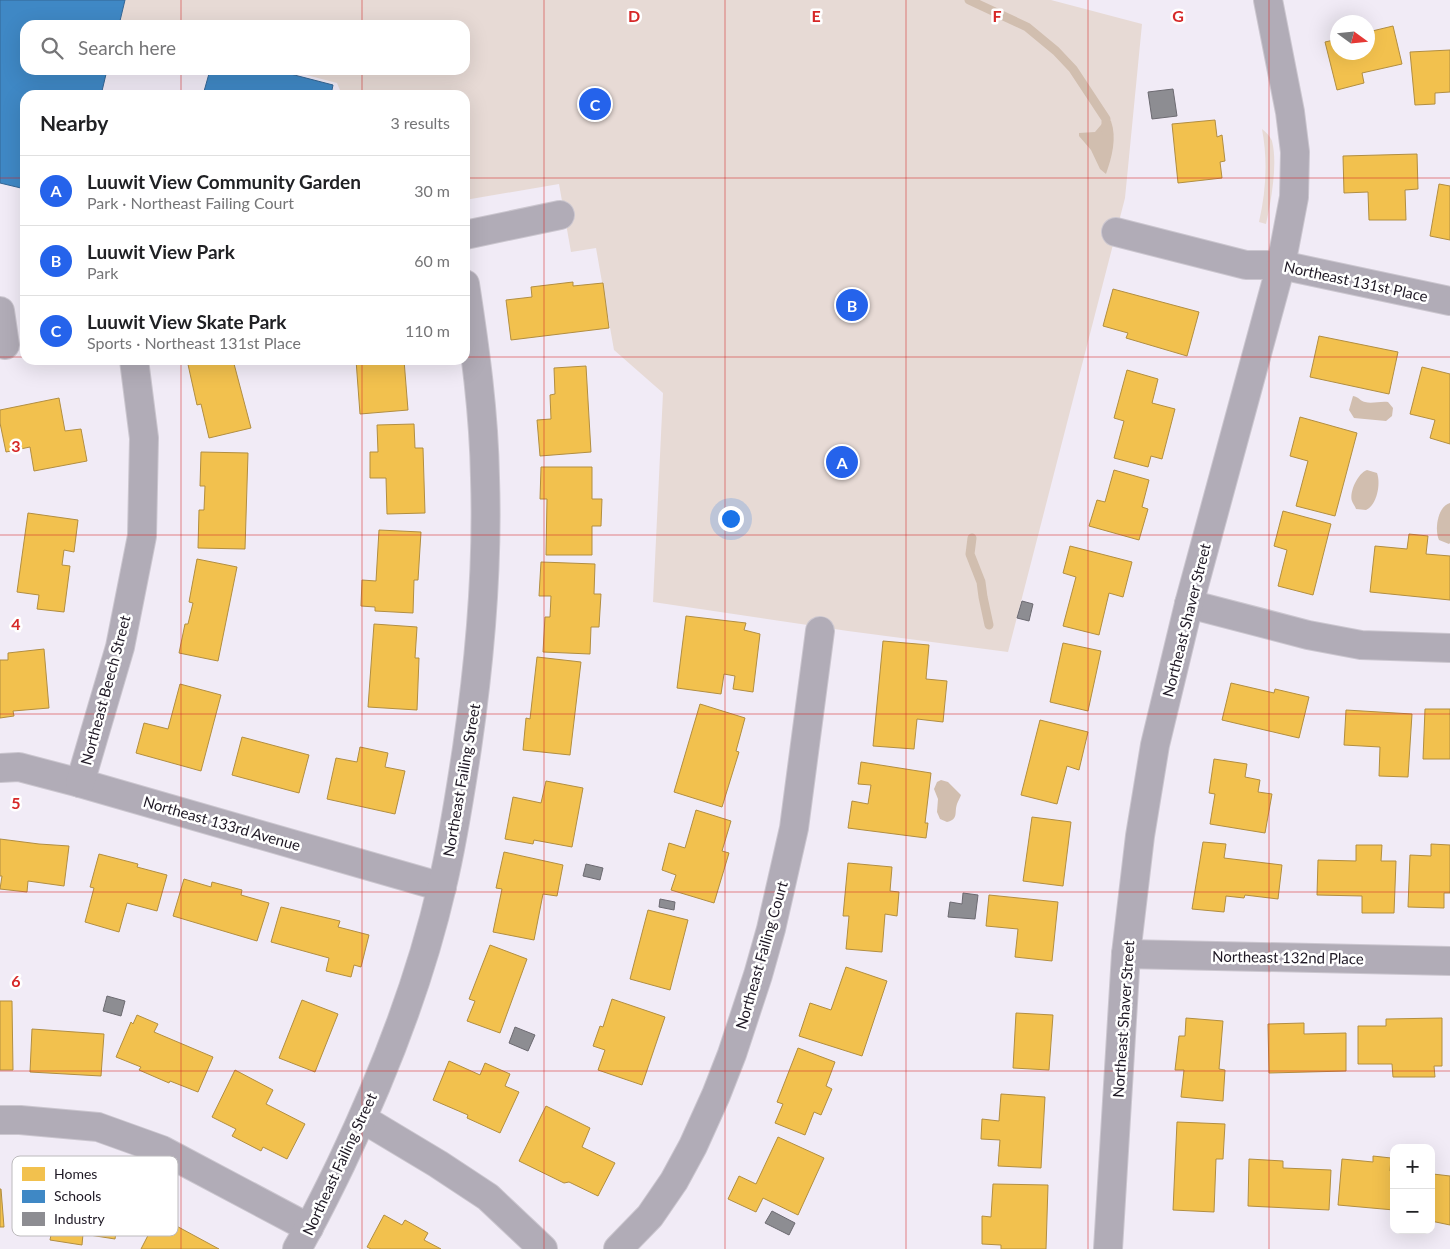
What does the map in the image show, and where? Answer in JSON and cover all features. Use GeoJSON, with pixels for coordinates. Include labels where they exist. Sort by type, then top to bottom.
{"type":"FeatureCollection","features":[{"type":"Feature","properties":{"kind":"street","name":"Northeast Shaver Street"},"geometry":{"type":"LineString","coordinates":[[1108,1249],[1126,954],[1140,836],[1155,746],[1189,604],[1281,265],[1294,197],[1296,152],[1268,0]]}},
{"type":"Feature","properties":{"kind":"street"},"geometry":{"type":"LineString","coordinates":[[470,234],[560,216]]}},
{"type":"Feature","properties":{"kind":"street","name":"Northeast 131st Place"},"geometry":{"type":"LineString","coordinates":[[1116,232],[1246,265],[1281,265],[1450,301]]}},
{"type":"Feature","properties":{"kind":"street"},"geometry":{"type":"LineString","coordinates":[[0,310],[10,344]]}},
{"type":"Feature","properties":{"kind":"street","name":"Northeast Failing Street"},"geometry":{"type":"LineString","coordinates":[[303,1239],[362,1119],[402,1021],[442,887],[461,790],[476,688],[484,587],[486,478],[478,378],[470,320]]}},
{"type":"Feature","properties":{"kind":"street","name":"Northeast Beech Street"},"geometry":{"type":"LineString","coordinates":[[80,782],[120,647],[142,536],[144,438],[135,365]]}},
{"type":"Feature","properties":{"kind":"street"},"geometry":{"type":"LineString","coordinates":[[1189,604],[1308,635],[1361,645],[1450,648]]}},
{"type":"Feature","properties":{"kind":"street","name":"Northeast Failing Court"},"geometry":{"type":"LineString","coordinates":[[618,1249],[650,1216],[674,1181],[693,1146],[716,1095],[749,1001],[771,929],[794,828],[820,631]]}},
{"type":"Feature","properties":{"kind":"street","name":"Northeast 133rd Avenue"},"geometry":{"type":"LineString","coordinates":[[0,768],[19,767],[80,782],[442,887]]}},
{"type":"Feature","properties":{"kind":"street","name":"Northeast 132nd Place"},"geometry":{"type":"LineString","coordinates":[[1126,954],[1450,961]]}},
{"type":"Feature","properties":{"kind":"street"},"geometry":{"type":"LineString","coordinates":[[362,1119],[438,1164],[488,1197],[543,1249]]}},
{"type":"Feature","properties":{"kind":"street"},"geometry":{"type":"LineString","coordinates":[[0,1120],[98,1127],[162,1150],[172,1156]]}},
{"type":"Feature","properties":{"kind":"street"},"geometry":{"type":"LineString","coordinates":[[178,1160],[303,1239]]}},
{"type":"Feature","properties":{"kind":"shaded area"},"geometry":{"type":"Polygon","coordinates":[[[125,0],[1051,0],[1142,24],[1125,198],[1008,652],[848,631],[653,602],[663,393],[614,350],[596,248],[571,252],[559,184],[470,199],[470,90],[340,90],[337,83],[306,75],[470,75],[470,20],[120,20],[125,0]]]}},
{"type":"Feature","properties":{"kind":"shaded area"},"geometry":{"type":"Polygon","coordinates":[[[1106,119],[1111,121],[1114,141],[1106,174],[1100,169],[1091,150],[1079,136],[1079,133],[1095,132],[1106,119]]]}},
{"type":"Feature","properties":{"kind":"shaded area"},"geometry":{"type":"Polygon","coordinates":[[[1262,129],[1272,141],[1274,150],[1272,194],[1266,224],[1259,222],[1265,176],[1262,129]]]}},
{"type":"Feature","properties":{"kind":"shaded area"},"geometry":{"type":"Polygon","coordinates":[[[1353,396],[1368,403],[1388,402],[1393,408],[1392,416],[1386,421],[1354,418],[1349,410],[1353,396]]]}},
{"type":"Feature","properties":{"kind":"shaded area"},"geometry":{"type":"Polygon","coordinates":[[[1367,470],[1377,473],[1379,483],[1377,494],[1373,504],[1366,510],[1356,509],[1351,497],[1353,488],[1360,475],[1367,470]]]}},
{"type":"Feature","properties":{"kind":"shaded area"},"geometry":{"type":"Polygon","coordinates":[[[1450,503],[1449,544],[1439,540],[1437,524],[1443,508],[1450,503]]]}},
{"type":"Feature","properties":{"kind":"shaded area"},"geometry":{"type":"Polygon","coordinates":[[[941,780],[948,782],[961,795],[955,817],[947,822],[940,819],[937,812],[938,799],[934,789],[937,782],[941,780]]]}},
{"type":"Feature","properties":{"kind":"building: Homes"},"geometry":{"type":"Polygon","coordinates":[[[1393,26],[1402,64],[1362,73],[1364,83],[1337,90],[1325,42],[1330,41],[1330,60],[1375,60],[1375,30],[1393,26]]]}},
{"type":"Feature","properties":{"kind":"building: Homes"},"geometry":{"type":"Polygon","coordinates":[[[1450,50],[1450,92],[1435,93],[1435,104],[1415,105],[1410,52],[1450,50]]]}},
{"type":"Feature","properties":{"kind":"building: Homes"},"geometry":{"type":"Polygon","coordinates":[[[1215,120],[1217,137],[1222,135],[1225,161],[1220,162],[1222,178],[1178,183],[1172,124],[1215,120]]]}},
{"type":"Feature","properties":{"kind":"building: Homes"},"geometry":{"type":"Polygon","coordinates":[[[1417,154],[1418,189],[1405,190],[1406,220],[1369,220],[1368,192],[1344,193],[1343,156],[1417,154]]]}},
{"type":"Feature","properties":{"kind":"building: Homes"},"geometry":{"type":"Polygon","coordinates":[[[1439,184],[1450,186],[1450,240],[1430,236],[1439,184]]]}},
{"type":"Feature","properties":{"kind":"building: Homes"},"geometry":{"type":"Polygon","coordinates":[[[573,282],[573,286],[603,283],[609,328],[511,340],[506,300],[532,297],[531,287],[573,282]]]}},
{"type":"Feature","properties":{"kind":"building: Homes"},"geometry":{"type":"Polygon","coordinates":[[[1113,289],[1199,312],[1187,356],[1126,338],[1128,333],[1103,326],[1113,289]]]}},
{"type":"Feature","properties":{"kind":"building: Homes"},"geometry":{"type":"Polygon","coordinates":[[[1319,336],[1398,352],[1389,394],[1310,377],[1319,336]]]}},
{"type":"Feature","properties":{"kind":"building: Homes"},"geometry":{"type":"Polygon","coordinates":[[[188,365],[234,365],[251,428],[209,438],[201,404],[197,405],[188,365]]]}},
{"type":"Feature","properties":{"kind":"building: Homes"},"geometry":{"type":"Polygon","coordinates":[[[356,365],[404,365],[408,410],[360,414],[356,365]]]}},
{"type":"Feature","properties":{"kind":"building: Homes"},"geometry":{"type":"Polygon","coordinates":[[[586,366],[591,452],[540,456],[537,420],[551,419],[550,395],[555,394],[554,368],[586,366]]]}},
{"type":"Feature","properties":{"kind":"building: Homes"},"geometry":{"type":"Polygon","coordinates":[[[1422,367],[1450,374],[1450,444],[1430,438],[1435,420],[1410,414],[1422,367]]]}},
{"type":"Feature","properties":{"kind":"building: Homes"},"geometry":{"type":"Polygon","coordinates":[[[1127,370],[1158,379],[1152,403],[1175,409],[1162,459],[1151,456],[1148,467],[1114,458],[1124,421],[1114,418],[1127,370]]]}},
{"type":"Feature","properties":{"kind":"building: Homes"},"geometry":{"type":"Polygon","coordinates":[[[59,398],[65,431],[81,429],[87,461],[34,471],[30,447],[6,452],[0,423],[0,410],[59,398]]]}},
{"type":"Feature","properties":{"kind":"building: Homes"},"geometry":{"type":"Polygon","coordinates":[[[1300,417],[1357,433],[1335,516],[1296,506],[1308,461],[1290,456],[1300,417]]]}},
{"type":"Feature","properties":{"kind":"building: Homes"},"geometry":{"type":"Polygon","coordinates":[[[414,424],[415,448],[423,448],[425,513],[387,514],[386,478],[370,478],[370,452],[378,452],[377,425],[414,424]]]}},
{"type":"Feature","properties":{"kind":"building: Homes"},"geometry":{"type":"Polygon","coordinates":[[[201,452],[248,453],[245,549],[198,548],[199,510],[204,510],[205,486],[200,486],[201,452]]]}},
{"type":"Feature","properties":{"kind":"building: Homes"},"geometry":{"type":"Polygon","coordinates":[[[541,467],[592,467],[592,499],[602,499],[601,526],[592,526],[592,555],[546,555],[547,499],[540,499],[541,467]]]}},
{"type":"Feature","properties":{"kind":"building: Homes"},"geometry":{"type":"Polygon","coordinates":[[[1114,470],[1149,480],[1142,507],[1148,509],[1139,540],[1089,526],[1097,500],[1105,502],[1114,470]]]}},
{"type":"Feature","properties":{"kind":"building: Homes"},"geometry":{"type":"Polygon","coordinates":[[[1283,511],[1331,524],[1313,595],[1278,586],[1287,550],[1274,546],[1283,511]]]}},
{"type":"Feature","properties":{"kind":"building: Homes"},"geometry":{"type":"Polygon","coordinates":[[[28,513],[78,520],[74,552],[64,550],[62,565],[70,566],[64,612],[37,609],[39,595],[17,592],[28,513]]]}},
{"type":"Feature","properties":{"kind":"building: Homes"},"geometry":{"type":"Polygon","coordinates":[[[379,530],[421,532],[418,580],[414,580],[413,613],[375,611],[375,607],[361,606],[362,580],[376,581],[379,530]]]}},
{"type":"Feature","properties":{"kind":"building: Homes"},"geometry":{"type":"Polygon","coordinates":[[[1409,534],[1428,536],[1426,554],[1450,556],[1450,600],[1370,592],[1375,546],[1407,549],[1409,534]]]}},
{"type":"Feature","properties":{"kind":"building: Homes"},"geometry":{"type":"Polygon","coordinates":[[[1070,546],[1132,562],[1123,597],[1109,593],[1099,635],[1063,626],[1076,577],[1063,573],[1070,546]]]}},
{"type":"Feature","properties":{"kind":"building: Homes"},"geometry":{"type":"Polygon","coordinates":[[[197,559],[237,567],[218,661],[179,653],[185,624],[188,624],[193,603],[189,602],[197,559]]]}},
{"type":"Feature","properties":{"kind":"building: Homes"},"geometry":{"type":"Polygon","coordinates":[[[541,562],[595,564],[594,594],[601,594],[599,627],[591,627],[590,654],[543,652],[545,617],[550,617],[551,596],[539,596],[541,562]]]}},
{"type":"Feature","properties":{"kind":"building: Homes"},"geometry":{"type":"Polygon","coordinates":[[[686,616],[746,623],[744,630],[760,634],[753,692],[733,689],[735,676],[724,674],[721,694],[677,688],[686,616]]]}},
{"type":"Feature","properties":{"kind":"building: Homes"},"geometry":{"type":"Polygon","coordinates":[[[374,624],[417,627],[415,658],[419,658],[417,710],[368,707],[374,624]]]}},
{"type":"Feature","properties":{"kind":"building: Homes"},"geometry":{"type":"Polygon","coordinates":[[[883,641],[929,645],[926,679],[947,681],[943,722],[917,719],[914,749],[873,746],[883,641]]]}},
{"type":"Feature","properties":{"kind":"building: Homes"},"geometry":{"type":"Polygon","coordinates":[[[1063,643],[1101,651],[1088,711],[1050,702],[1063,643]]]}},
{"type":"Feature","properties":{"kind":"building: Homes"},"geometry":{"type":"Polygon","coordinates":[[[44,649],[49,708],[13,711],[14,716],[0,718],[0,660],[8,660],[8,653],[44,649]]]}},
{"type":"Feature","properties":{"kind":"building: Homes"},"geometry":{"type":"Polygon","coordinates":[[[537,657],[581,662],[570,755],[523,750],[526,718],[530,719],[537,657]]]}},
{"type":"Feature","properties":{"kind":"building: Homes"},"geometry":{"type":"Polygon","coordinates":[[[1231,683],[1274,693],[1275,689],[1309,697],[1299,738],[1222,720],[1231,683]]]}},
{"type":"Feature","properties":{"kind":"building: Homes"},"geometry":{"type":"Polygon","coordinates":[[[180,684],[221,695],[201,771],[136,753],[144,723],[168,729],[180,684]]]}},
{"type":"Feature","properties":{"kind":"building: Homes"},"geometry":{"type":"Polygon","coordinates":[[[700,704],[745,718],[736,751],[739,752],[722,807],[674,792],[700,704]]]}},
{"type":"Feature","properties":{"kind":"building: Homes"},"geometry":{"type":"Polygon","coordinates":[[[1425,709],[1450,709],[1450,759],[1423,759],[1425,709]]]}},
{"type":"Feature","properties":{"kind":"building: Homes"},"geometry":{"type":"Polygon","coordinates":[[[1346,710],[1412,714],[1408,777],[1379,776],[1380,747],[1344,745],[1346,710]]]}},
{"type":"Feature","properties":{"kind":"building: Homes"},"geometry":{"type":"Polygon","coordinates":[[[1040,720],[1088,732],[1079,770],[1067,766],[1057,804],[1021,795],[1040,720]]]}},
{"type":"Feature","properties":{"kind":"building: Homes"},"geometry":{"type":"Polygon","coordinates":[[[242,737],[309,755],[299,793],[232,775],[242,737]]]}},
{"type":"Feature","properties":{"kind":"building: Homes"},"geometry":{"type":"Polygon","coordinates":[[[360,747],[388,753],[385,767],[405,771],[395,814],[327,799],[336,758],[357,762],[360,747]]]}},
{"type":"Feature","properties":{"kind":"building: Homes"},"geometry":{"type":"Polygon","coordinates":[[[1214,759],[1247,764],[1245,777],[1260,780],[1258,792],[1272,794],[1265,833],[1210,824],[1215,794],[1209,793],[1214,759]]]}},
{"type":"Feature","properties":{"kind":"building: Homes"},"geometry":{"type":"Polygon","coordinates":[[[861,762],[931,773],[925,823],[928,823],[926,838],[848,828],[852,801],[868,804],[871,785],[858,784],[861,762]]]}},
{"type":"Feature","properties":{"kind":"building: Homes"},"geometry":{"type":"Polygon","coordinates":[[[546,781],[583,788],[572,847],[534,840],[533,844],[505,839],[513,797],[541,803],[546,781]]]}},
{"type":"Feature","properties":{"kind":"building: Homes"},"geometry":{"type":"Polygon","coordinates":[[[696,810],[731,821],[722,851],[729,853],[714,903],[671,890],[676,875],[662,870],[669,843],[685,848],[696,810]]]}},
{"type":"Feature","properties":{"kind":"building: Homes"},"geometry":{"type":"Polygon","coordinates":[[[1032,817],[1071,822],[1063,886],[1023,881],[1032,817]]]}},
{"type":"Feature","properties":{"kind":"building: Homes"},"geometry":{"type":"Polygon","coordinates":[[[0,839],[69,846],[64,886],[28,881],[27,892],[0,889],[2,876],[0,876],[0,839]]]}},
{"type":"Feature","properties":{"kind":"building: Homes"},"geometry":{"type":"Polygon","coordinates":[[[1203,842],[1226,844],[1224,858],[1282,865],[1278,899],[1245,895],[1244,898],[1226,896],[1224,912],[1192,909],[1203,842]]]}},
{"type":"Feature","properties":{"kind":"building: Homes"},"geometry":{"type":"Polygon","coordinates":[[[1431,844],[1450,845],[1450,893],[1444,893],[1444,908],[1408,907],[1410,855],[1431,856],[1431,844]]]}},
{"type":"Feature","properties":{"kind":"building: Homes"},"geometry":{"type":"Polygon","coordinates":[[[1356,845],[1382,845],[1381,861],[1396,861],[1394,913],[1362,913],[1362,896],[1317,895],[1318,860],[1356,861],[1356,845]]]}},
{"type":"Feature","properties":{"kind":"building: Homes"},"geometry":{"type":"Polygon","coordinates":[[[504,852],[563,865],[557,896],[543,894],[534,940],[493,932],[502,889],[496,888],[504,852]]]}},
{"type":"Feature","properties":{"kind":"building: Homes"},"geometry":{"type":"Polygon","coordinates":[[[99,854],[138,864],[137,867],[167,875],[157,911],[127,903],[119,932],[85,922],[94,888],[90,887],[99,854]]]}},
{"type":"Feature","properties":{"kind":"building: Homes"},"geometry":{"type":"Polygon","coordinates":[[[848,863],[892,867],[890,891],[899,892],[897,916],[885,914],[882,952],[846,949],[849,916],[843,916],[848,863]]]}},
{"type":"Feature","properties":{"kind":"building: Homes"},"geometry":{"type":"Polygon","coordinates":[[[184,879],[211,887],[212,882],[242,890],[241,895],[269,903],[257,941],[173,916],[184,879]]]}},
{"type":"Feature","properties":{"kind":"building: Homes"},"geometry":{"type":"Polygon","coordinates":[[[989,895],[1058,902],[1052,961],[1015,957],[1018,929],[986,926],[989,895]]]}},
{"type":"Feature","properties":{"kind":"building: Homes"},"geometry":{"type":"Polygon","coordinates":[[[281,907],[340,921],[338,927],[369,935],[361,967],[354,965],[351,977],[326,971],[329,958],[271,942],[281,907]]]}},
{"type":"Feature","properties":{"kind":"building: Homes"},"geometry":{"type":"Polygon","coordinates":[[[648,910],[688,920],[670,990],[630,979],[648,910]]]}},
{"type":"Feature","properties":{"kind":"building: Homes"},"geometry":{"type":"Polygon","coordinates":[[[490,945],[527,959],[500,1033],[467,1021],[475,1001],[469,999],[490,945]]]}},
{"type":"Feature","properties":{"kind":"building: Homes"},"geometry":{"type":"Polygon","coordinates":[[[846,967],[887,981],[862,1056],[799,1036],[810,1003],[831,1010],[846,967]]]}},
{"type":"Feature","properties":{"kind":"building: Homes"},"geometry":{"type":"Polygon","coordinates":[[[612,999],[665,1017],[642,1085],[598,1070],[605,1050],[593,1046],[600,1026],[603,1027],[612,999]]]}},
{"type":"Feature","properties":{"kind":"building: Homes"},"geometry":{"type":"Polygon","coordinates":[[[302,1000],[338,1014],[315,1072],[279,1058],[302,1000]]]}},
{"type":"Feature","properties":{"kind":"building: Homes"},"geometry":{"type":"Polygon","coordinates":[[[0,1001],[12,1001],[13,1070],[0,1070],[0,1001]]]}},
{"type":"Feature","properties":{"kind":"building: Homes"},"geometry":{"type":"Polygon","coordinates":[[[1016,1013],[1053,1015],[1049,1070],[1013,1068],[1016,1013]]]}},
{"type":"Feature","properties":{"kind":"building: Homes"},"geometry":{"type":"Polygon","coordinates":[[[137,1015],[158,1024],[154,1032],[213,1057],[198,1092],[170,1081],[169,1083],[139,1070],[141,1067],[116,1057],[131,1022],[133,1024],[137,1015]]]}},
{"type":"Feature","properties":{"kind":"building: Homes"},"geometry":{"type":"Polygon","coordinates":[[[1186,1018],[1223,1021],[1219,1069],[1225,1070],[1223,1101],[1181,1097],[1184,1070],[1175,1070],[1179,1036],[1185,1036],[1186,1018]]]}},
{"type":"Feature","properties":{"kind":"building: Homes"},"geometry":{"type":"Polygon","coordinates":[[[1442,1018],[1442,1066],[1434,1066],[1435,1077],[1393,1077],[1392,1064],[1358,1064],[1358,1026],[1386,1026],[1386,1019],[1442,1018]]]}},
{"type":"Feature","properties":{"kind":"building: Homes"},"geometry":{"type":"Polygon","coordinates":[[[1304,1023],[1304,1034],[1346,1033],[1346,1071],[1269,1073],[1268,1024],[1304,1023]]]}},
{"type":"Feature","properties":{"kind":"building: Homes"},"geometry":{"type":"Polygon","coordinates":[[[32,1029],[104,1034],[101,1076],[30,1072],[32,1029]]]}},
{"type":"Feature","properties":{"kind":"building: Homes"},"geometry":{"type":"Polygon","coordinates":[[[798,1048],[835,1062],[826,1086],[832,1089],[821,1115],[814,1112],[805,1135],[775,1123],[783,1104],[777,1102],[798,1048]]]}},
{"type":"Feature","properties":{"kind":"building: Homes"},"geometry":{"type":"Polygon","coordinates":[[[449,1061],[480,1075],[485,1063],[510,1074],[505,1086],[519,1092],[500,1133],[467,1118],[468,1115],[433,1100],[449,1061]]]}},
{"type":"Feature","properties":{"kind":"building: Homes"},"geometry":{"type":"Polygon","coordinates":[[[235,1070],[273,1090],[266,1104],[305,1124],[287,1159],[263,1147],[261,1151],[232,1136],[236,1129],[212,1117],[235,1070]]]}},
{"type":"Feature","properties":{"kind":"building: Homes"},"geometry":{"type":"Polygon","coordinates":[[[1001,1094],[1045,1097],[1041,1168],[998,1166],[1000,1140],[981,1139],[982,1119],[999,1121],[1001,1094]]]}},
{"type":"Feature","properties":{"kind":"building: Homes"},"geometry":{"type":"Polygon","coordinates":[[[546,1106],[590,1128],[582,1147],[615,1163],[598,1196],[569,1182],[564,1183],[519,1161],[546,1106]]]}},
{"type":"Feature","properties":{"kind":"building: Homes"},"geometry":{"type":"Polygon","coordinates":[[[1177,1122],[1225,1124],[1223,1159],[1216,1159],[1214,1212],[1173,1210],[1177,1122]]]}},
{"type":"Feature","properties":{"kind":"building: Homes"},"geometry":{"type":"Polygon","coordinates":[[[778,1137],[824,1158],[798,1215],[763,1198],[756,1212],[728,1199],[739,1176],[756,1184],[778,1137]]]}},
{"type":"Feature","properties":{"kind":"building: Homes"},"geometry":{"type":"Polygon","coordinates":[[[1373,1156],[1390,1158],[1390,1210],[1338,1205],[1342,1159],[1373,1162],[1373,1156]]]}},
{"type":"Feature","properties":{"kind":"building: Homes"},"geometry":{"type":"Polygon","coordinates":[[[1249,1159],[1283,1161],[1283,1168],[1331,1170],[1329,1210],[1248,1206],[1249,1159]]]}},
{"type":"Feature","properties":{"kind":"building: Homes"},"geometry":{"type":"Polygon","coordinates":[[[1435,1174],[1450,1176],[1450,1225],[1435,1222],[1435,1174]]]}},
{"type":"Feature","properties":{"kind":"building: Homes"},"geometry":{"type":"Polygon","coordinates":[[[993,1184],[1048,1185],[1046,1249],[1001,1249],[1001,1245],[982,1244],[982,1216],[991,1217],[993,1184]]]}},
{"type":"Feature","properties":{"kind":"building: Homes"},"geometry":{"type":"Polygon","coordinates":[[[1,1189],[4,1227],[0,1227],[1,1189]]]}},
{"type":"Feature","properties":{"kind":"building: Homes"},"geometry":{"type":"Polygon","coordinates":[[[384,1215],[402,1225],[405,1220],[428,1233],[424,1240],[441,1249],[371,1249],[367,1247],[384,1215]]]}},
{"type":"Feature","properties":{"kind":"building: Homes"},"geometry":{"type":"Polygon","coordinates":[[[178,1227],[219,1249],[141,1249],[148,1236],[178,1236],[178,1227]]]}},
{"type":"Feature","properties":{"kind":"building: Homes"},"geometry":{"type":"Polygon","coordinates":[[[51,1236],[83,1236],[82,1245],[50,1240],[51,1236]]]}},
{"type":"Feature","properties":{"kind":"building: Homes"},"geometry":{"type":"Polygon","coordinates":[[[96,1236],[115,1236],[115,1239],[96,1236]]]}},
{"type":"Feature","properties":{"kind":"building: Schools"},"geometry":{"type":"Polygon","coordinates":[[[0,0],[125,0],[120,20],[20,20],[20,75],[106,75],[102,90],[20,90],[20,188],[0,183],[0,0]]]}},
{"type":"Feature","properties":{"kind":"building: Schools"},"geometry":{"type":"Polygon","coordinates":[[[209,75],[294,75],[333,85],[332,90],[204,90],[209,75]]]}},
{"type":"Feature","properties":{"kind":"building: Industry"},"geometry":{"type":"Polygon","coordinates":[[[1173,89],[1177,116],[1152,119],[1148,92],[1173,89]]]}},
{"type":"Feature","properties":{"kind":"building: Industry"},"geometry":{"type":"Polygon","coordinates":[[[1022,601],[1033,604],[1029,621],[1017,618],[1022,601]]]}},
{"type":"Feature","properties":{"kind":"building: Industry"},"geometry":{"type":"Polygon","coordinates":[[[586,864],[603,868],[600,880],[583,876],[586,864]]]}},
{"type":"Feature","properties":{"kind":"building: Industry"},"geometry":{"type":"Polygon","coordinates":[[[963,893],[978,895],[975,919],[948,917],[950,902],[962,904],[963,893]]]}},
{"type":"Feature","properties":{"kind":"building: Industry"},"geometry":{"type":"Polygon","coordinates":[[[660,899],[675,902],[674,910],[659,907],[660,899]]]}},
{"type":"Feature","properties":{"kind":"building: Industry"},"geometry":{"type":"Polygon","coordinates":[[[107,996],[125,1001],[121,1016],[103,1011],[107,996]]]}},
{"type":"Feature","properties":{"kind":"building: Industry"},"geometry":{"type":"Polygon","coordinates":[[[515,1027],[535,1035],[528,1051],[509,1043],[515,1027]]]}},
{"type":"Feature","properties":{"kind":"building: Industry"},"geometry":{"type":"Polygon","coordinates":[[[772,1211],[795,1223],[789,1235],[765,1223],[772,1211]]]}},
{"type":"Feature","properties":{"kind":"waterway"},"geometry":{"type":"LineString","coordinates":[[969,0],[1027,27],[1056,51],[1073,69],[1106,119],[1106,131]]}},
{"type":"Feature","properties":{"kind":"waterway"},"geometry":{"type":"LineString","coordinates":[[972,538],[970,554],[981,582],[989,625]]}},
{"type":"Feature","properties":{"kind":"place","name":"Luuwit View Skate Park"},"geometry":{"type":"Point","coordinates":[595,104]}},
{"type":"Feature","properties":{"kind":"place","name":"Luuwit View Park"},"geometry":{"type":"Point","coordinates":[852,305]}},
{"type":"Feature","properties":{"kind":"place","name":"Luuwit View Community Garden"},"geometry":{"type":"Point","coordinates":[842,462]}}]}
